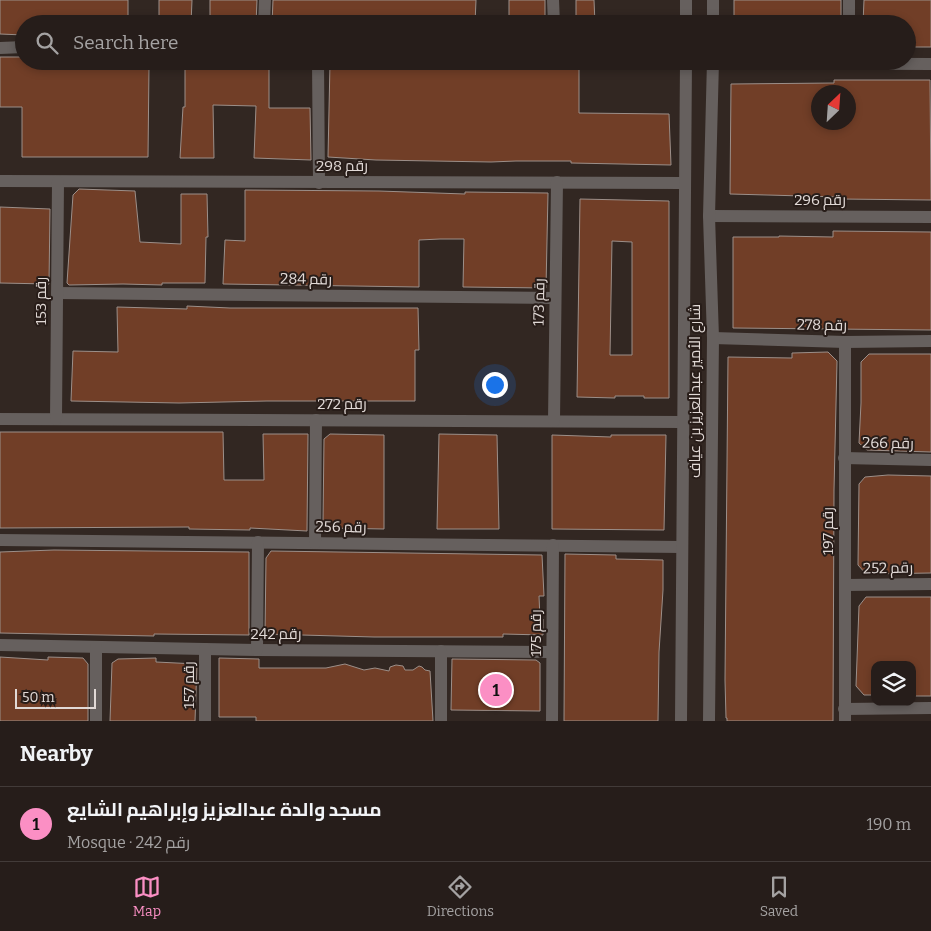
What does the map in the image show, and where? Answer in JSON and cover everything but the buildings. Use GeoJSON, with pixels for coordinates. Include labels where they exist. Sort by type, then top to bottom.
{"type":"FeatureCollection","features":[{"type":"Feature","properties":{"kind":"street"},"geometry":{"type":"LineString","coordinates":[[264,15],[265,0]]}},
{"type":"Feature","properties":{"kind":"street"},"geometry":{"type":"LineString","coordinates":[[553,0],[554,15]]}},
{"type":"Feature","properties":{"kind":"street"},"geometry":{"type":"LineString","coordinates":[[686,0],[686,15]]}},
{"type":"Feature","properties":{"kind":"street"},"geometry":{"type":"LineString","coordinates":[[713,0],[713,15]]}},
{"type":"Feature","properties":{"kind":"street"},"geometry":{"type":"LineString","coordinates":[[849,15],[850,0]]}},
{"type":"Feature","properties":{"kind":"street"},"geometry":{"type":"LineString","coordinates":[[0,48],[15,48]]}},
{"type":"Feature","properties":{"kind":"street"},"geometry":{"type":"LineString","coordinates":[[916,64],[931,64]]}},
{"type":"Feature","properties":{"kind":"street"},"geometry":{"type":"LineString","coordinates":[[318,70],[319,183]]}},
{"type":"Feature","properties":{"kind":"street","name":"شارع الأمير عبدالعزيز بن عياف"},"geometry":{"type":"LineString","coordinates":[[681,721],[686,70]]}},
{"type":"Feature","properties":{"kind":"street","name":"شارع الأمير عبدالعزيز بن عياف"},"geometry":{"type":"LineString","coordinates":[[709,721],[713,338],[709,216],[713,70]]}},
{"type":"Feature","properties":{"kind":"street","name":"رقم 298"},"geometry":{"type":"LineString","coordinates":[[0,181],[685,183]]}},
{"type":"Feature","properties":{"kind":"street","name":"رقم 153"},"geometry":{"type":"LineString","coordinates":[[56,419],[58,182]]}},
{"type":"Feature","properties":{"kind":"street","name":"رقم 173"},"geometry":{"type":"LineString","coordinates":[[554,421],[557,182]]}},
{"type":"Feature","properties":{"kind":"street","name":"رقم 296"},"geometry":{"type":"LineString","coordinates":[[709,216],[931,216]]}},
{"type":"Feature","properties":{"kind":"street","name":"رقم 284"},"geometry":{"type":"LineString","coordinates":[[57,293],[555,298]]}},
{"type":"Feature","properties":{"kind":"street","name":"رقم 278"},"geometry":{"type":"LineString","coordinates":[[713,338],[845,342],[931,341]]}},
{"type":"Feature","properties":{"kind":"street","name":"رقم 197"},"geometry":{"type":"LineString","coordinates":[[844,715],[845,342]]}},
{"type":"Feature","properties":{"kind":"street","name":"رقم 272"},"geometry":{"type":"LineString","coordinates":[[0,419],[683,422]]}},
{"type":"Feature","properties":{"kind":"street"},"geometry":{"type":"LineString","coordinates":[[316,420],[316,543]]}},
{"type":"Feature","properties":{"kind":"street","name":"رقم 266"},"geometry":{"type":"LineString","coordinates":[[844,458],[931,460]]}},
{"type":"Feature","properties":{"kind":"street","name":"رقم 256"},"geometry":{"type":"LineString","coordinates":[[0,540],[682,547]]}},
{"type":"Feature","properties":{"kind":"street"},"geometry":{"type":"LineString","coordinates":[[257,650],[258,542]]}},
{"type":"Feature","properties":{"kind":"street","name":"رقم 175"},"geometry":{"type":"LineString","coordinates":[[552,721],[553,545]]}},
{"type":"Feature","properties":{"kind":"street","name":"رقم 252"},"geometry":{"type":"LineString","coordinates":[[845,585],[931,584]]}},
{"type":"Feature","properties":{"kind":"street","name":"رقم 242"},"geometry":{"type":"LineString","coordinates":[[0,645],[257,650],[552,652]]}},
{"type":"Feature","properties":{"kind":"street"},"geometry":{"type":"LineString","coordinates":[[96,647],[96,721]]}},
{"type":"Feature","properties":{"kind":"street","name":"رقم 157"},"geometry":{"type":"LineString","coordinates":[[205,649],[205,721]]}},
{"type":"Feature","properties":{"kind":"street"},"geometry":{"type":"LineString","coordinates":[[441,721],[442,651]]}},
{"type":"Feature","properties":{"kind":"street"},"geometry":{"type":"LineString","coordinates":[[844,715],[931,708]]}},
{"type":"Feature","properties":{"kind":"place","name":"مسجد والدة عبدالعزيز وإبراهيم الشايع"},"geometry":{"type":"Point","coordinates":[496,690]}}]}
